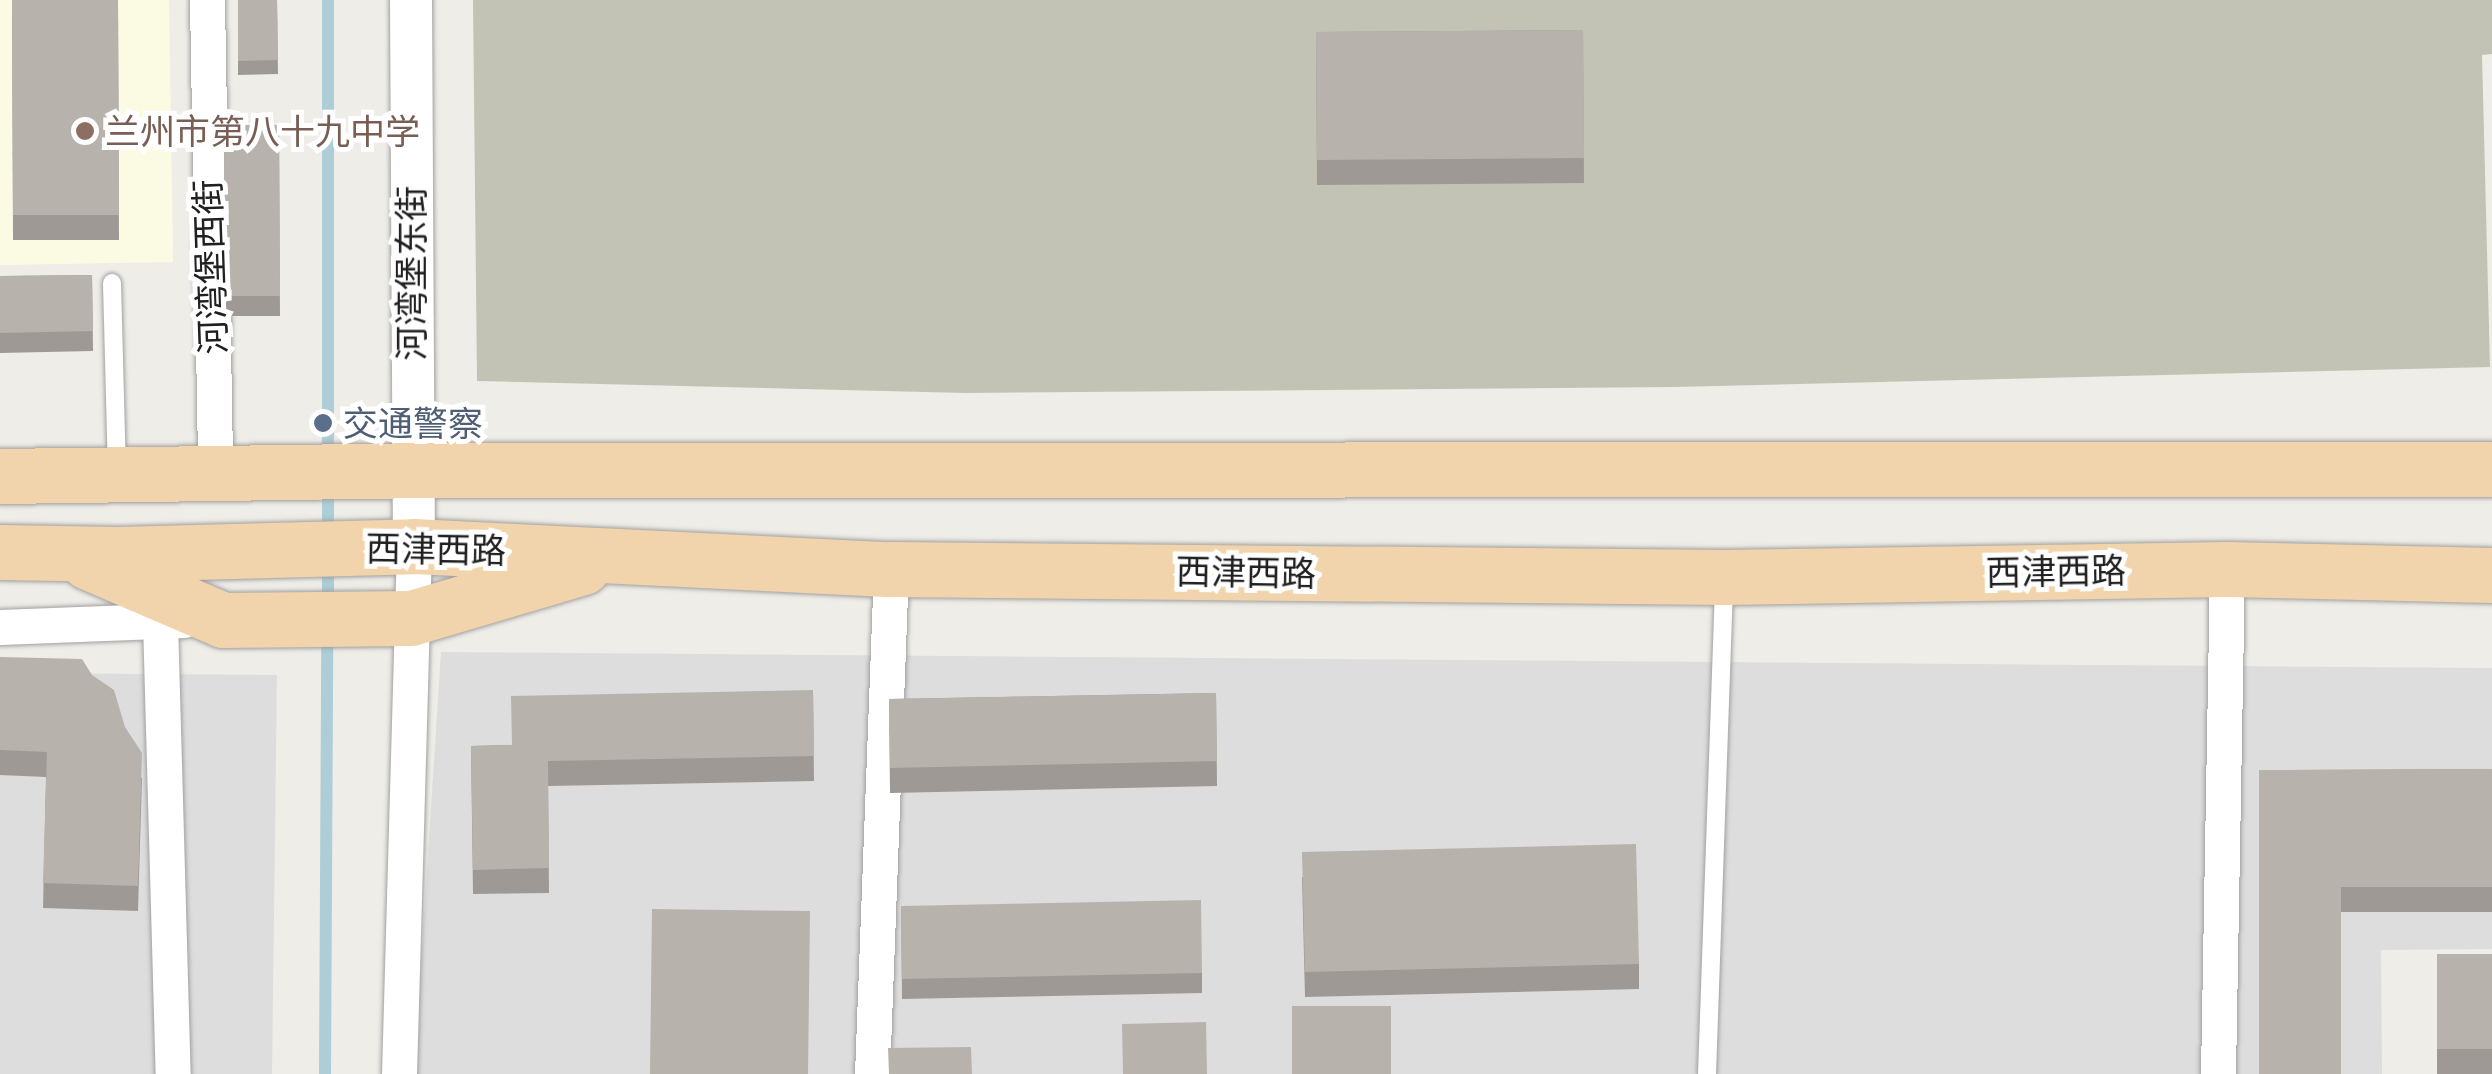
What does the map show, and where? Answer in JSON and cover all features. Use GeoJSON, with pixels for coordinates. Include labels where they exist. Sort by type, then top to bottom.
{"type":"FeatureCollection","features":[{"type":"Feature","properties":{"kind":"main road"},"geometry":{"type":"LineString","coordinates":[[0,476],[397,471],[2492,468]]}},
{"type":"Feature","properties":{"kind":"main road","name":"西津西路"},"geometry":{"type":"LineString","coordinates":[[0,552],[398,546],[891,569],[1724,577],[2227,568],[2492,574]]}},
{"type":"Feature","properties":{"kind":"main road"},"geometry":{"type":"LineString","coordinates":[[67,553],[223,620],[412,618],[622,556]]}},
{"type":"Feature","properties":{"kind":"street","name":"河湾堡西街"},"geometry":{"type":"LineString","coordinates":[[206,0],[237,473]]}},
{"type":"Feature","properties":{"kind":"street","name":"河湾堡东街"},"geometry":{"type":"LineString","coordinates":[[398,546],[411,0]]}},
{"type":"Feature","properties":{"kind":"street"},"geometry":{"type":"LineString","coordinates":[[398,546],[412,618],[399,1074]]}},
{"type":"Feature","properties":{"kind":"street"},"geometry":{"type":"LineString","coordinates":[[2218,1074],[2227,568]]}},
{"type":"Feature","properties":{"kind":"street"},"geometry":{"type":"LineString","coordinates":[[872,1074],[891,569]]}},
{"type":"Feature","properties":{"kind":"street"},"geometry":{"type":"LineString","coordinates":[[0,627],[223,620]]}},
{"type":"Feature","properties":{"kind":"street"},"geometry":{"type":"LineString","coordinates":[[160,621],[173,1074]]}},
{"type":"Feature","properties":{"kind":"lane"},"geometry":{"type":"LineString","coordinates":[[112,283],[117,475]]}},
{"type":"Feature","properties":{"kind":"lane"},"geometry":{"type":"LineString","coordinates":[[1706,1074],[1724,577]]}},
{"type":"Feature","properties":{"kind":"shaded area","name":"兰州市第八十九中学"},"geometry":{"type":"Polygon","coordinates":[[[0,0],[169,0],[173,262],[0,265],[0,0]]]}},
{"type":"Feature","properties":{"kind":"shaded area"},"geometry":{"type":"Polygon","coordinates":[[[473,0],[2492,0],[2492,54],[2482,55],[2490,367],[1674,387],[966,393],[477,381],[473,0]]]}},
{"type":"Feature","properties":{"kind":"shaded area"},"geometry":{"type":"Polygon","coordinates":[[[441,652],[2492,668],[2492,949],[2381,950],[2382,1074],[414,1074],[441,652]]]}},
{"type":"Feature","properties":{"kind":"shaded area"},"geometry":{"type":"Polygon","coordinates":[[[0,673],[277,675],[272,1074],[0,1074],[0,673]]]}},
{"type":"Feature","properties":{"kind":"building"},"geometry":{"type":"Polygon","coordinates":[[[12,0],[118,0],[119,215],[13,215],[12,0]]]}},
{"type":"Feature","properties":{"kind":"building"},"geometry":{"type":"Polygon","coordinates":[[[238,0],[277,0],[278,60],[238,61],[238,0]]]}},
{"type":"Feature","properties":{"kind":"building"},"geometry":{"type":"Polygon","coordinates":[[[1583,30],[1584,158],[1317,160],[1316,32],[1583,30]]]}},
{"type":"Feature","properties":{"kind":"building"},"geometry":{"type":"Polygon","coordinates":[[[224,125],[279,125],[280,296],[225,296],[224,125]]]}},
{"type":"Feature","properties":{"kind":"building"},"geometry":{"type":"Polygon","coordinates":[[[92,275],[93,331],[0,333],[0,276],[92,275]]]}},
{"type":"Feature","properties":{"kind":"building"},"geometry":{"type":"Polygon","coordinates":[[[0,657],[82,659],[92,675],[114,690],[125,727],[142,753],[138,886],[43,883],[47,752],[0,750],[0,657]]]}},
{"type":"Feature","properties":{"kind":"building"},"geometry":{"type":"Polygon","coordinates":[[[813,690],[814,756],[548,761],[549,868],[473,870],[471,746],[512,745],[511,696],[813,690]]]}},
{"type":"Feature","properties":{"kind":"building"},"geometry":{"type":"Polygon","coordinates":[[[1216,693],[1217,761],[890,768],[889,699],[1216,693]]]}},
{"type":"Feature","properties":{"kind":"building"},"geometry":{"type":"Polygon","coordinates":[[[2492,769],[2492,887],[2341,887],[2341,1074],[2259,1074],[2259,770],[2492,769]]]}},
{"type":"Feature","properties":{"kind":"building"},"geometry":{"type":"Polygon","coordinates":[[[1636,844],[1639,964],[1305,972],[1302,852],[1636,844]]]}},
{"type":"Feature","properties":{"kind":"building"},"geometry":{"type":"Polygon","coordinates":[[[1201,900],[1202,973],[902,979],[901,906],[1201,900]]]}},
{"type":"Feature","properties":{"kind":"building"},"geometry":{"type":"Polygon","coordinates":[[[652,909],[810,911],[808,1074],[650,1074],[652,909]]]}},
{"type":"Feature","properties":{"kind":"building"},"geometry":{"type":"Polygon","coordinates":[[[2437,954],[2492,954],[2492,1049],[2437,1049],[2437,954]]]}},
{"type":"Feature","properties":{"kind":"building"},"geometry":{"type":"Polygon","coordinates":[[[1292,1006],[1391,1006],[1391,1074],[1292,1074],[1292,1006]]]}},
{"type":"Feature","properties":{"kind":"building"},"geometry":{"type":"Polygon","coordinates":[[[1206,1022],[1207,1074],[1123,1074],[1122,1024],[1206,1022]]]}},
{"type":"Feature","properties":{"kind":"building"},"geometry":{"type":"Polygon","coordinates":[[[971,1047],[972,1074],[889,1074],[888,1048],[971,1047]]]}},
{"type":"Feature","properties":{"kind":"waterway"},"geometry":{"type":"LineString","coordinates":[[328,0],[328,457]]}},
{"type":"Feature","properties":{"kind":"waterway"},"geometry":{"type":"LineString","coordinates":[[328,482],[328,537]]}},
{"type":"Feature","properties":{"kind":"waterway"},"geometry":{"type":"LineString","coordinates":[[328,562],[328,607]]}},
{"type":"Feature","properties":{"kind":"waterway"},"geometry":{"type":"LineString","coordinates":[[325,1074],[327,632]]}},
{"type":"Feature","properties":{"kind":"place","name":"兰州市第八十九中学"},"geometry":{"type":"Point","coordinates":[85,131]}},
{"type":"Feature","properties":{"kind":"place","name":"交通警察"},"geometry":{"type":"Point","coordinates":[323,423]}}]}
